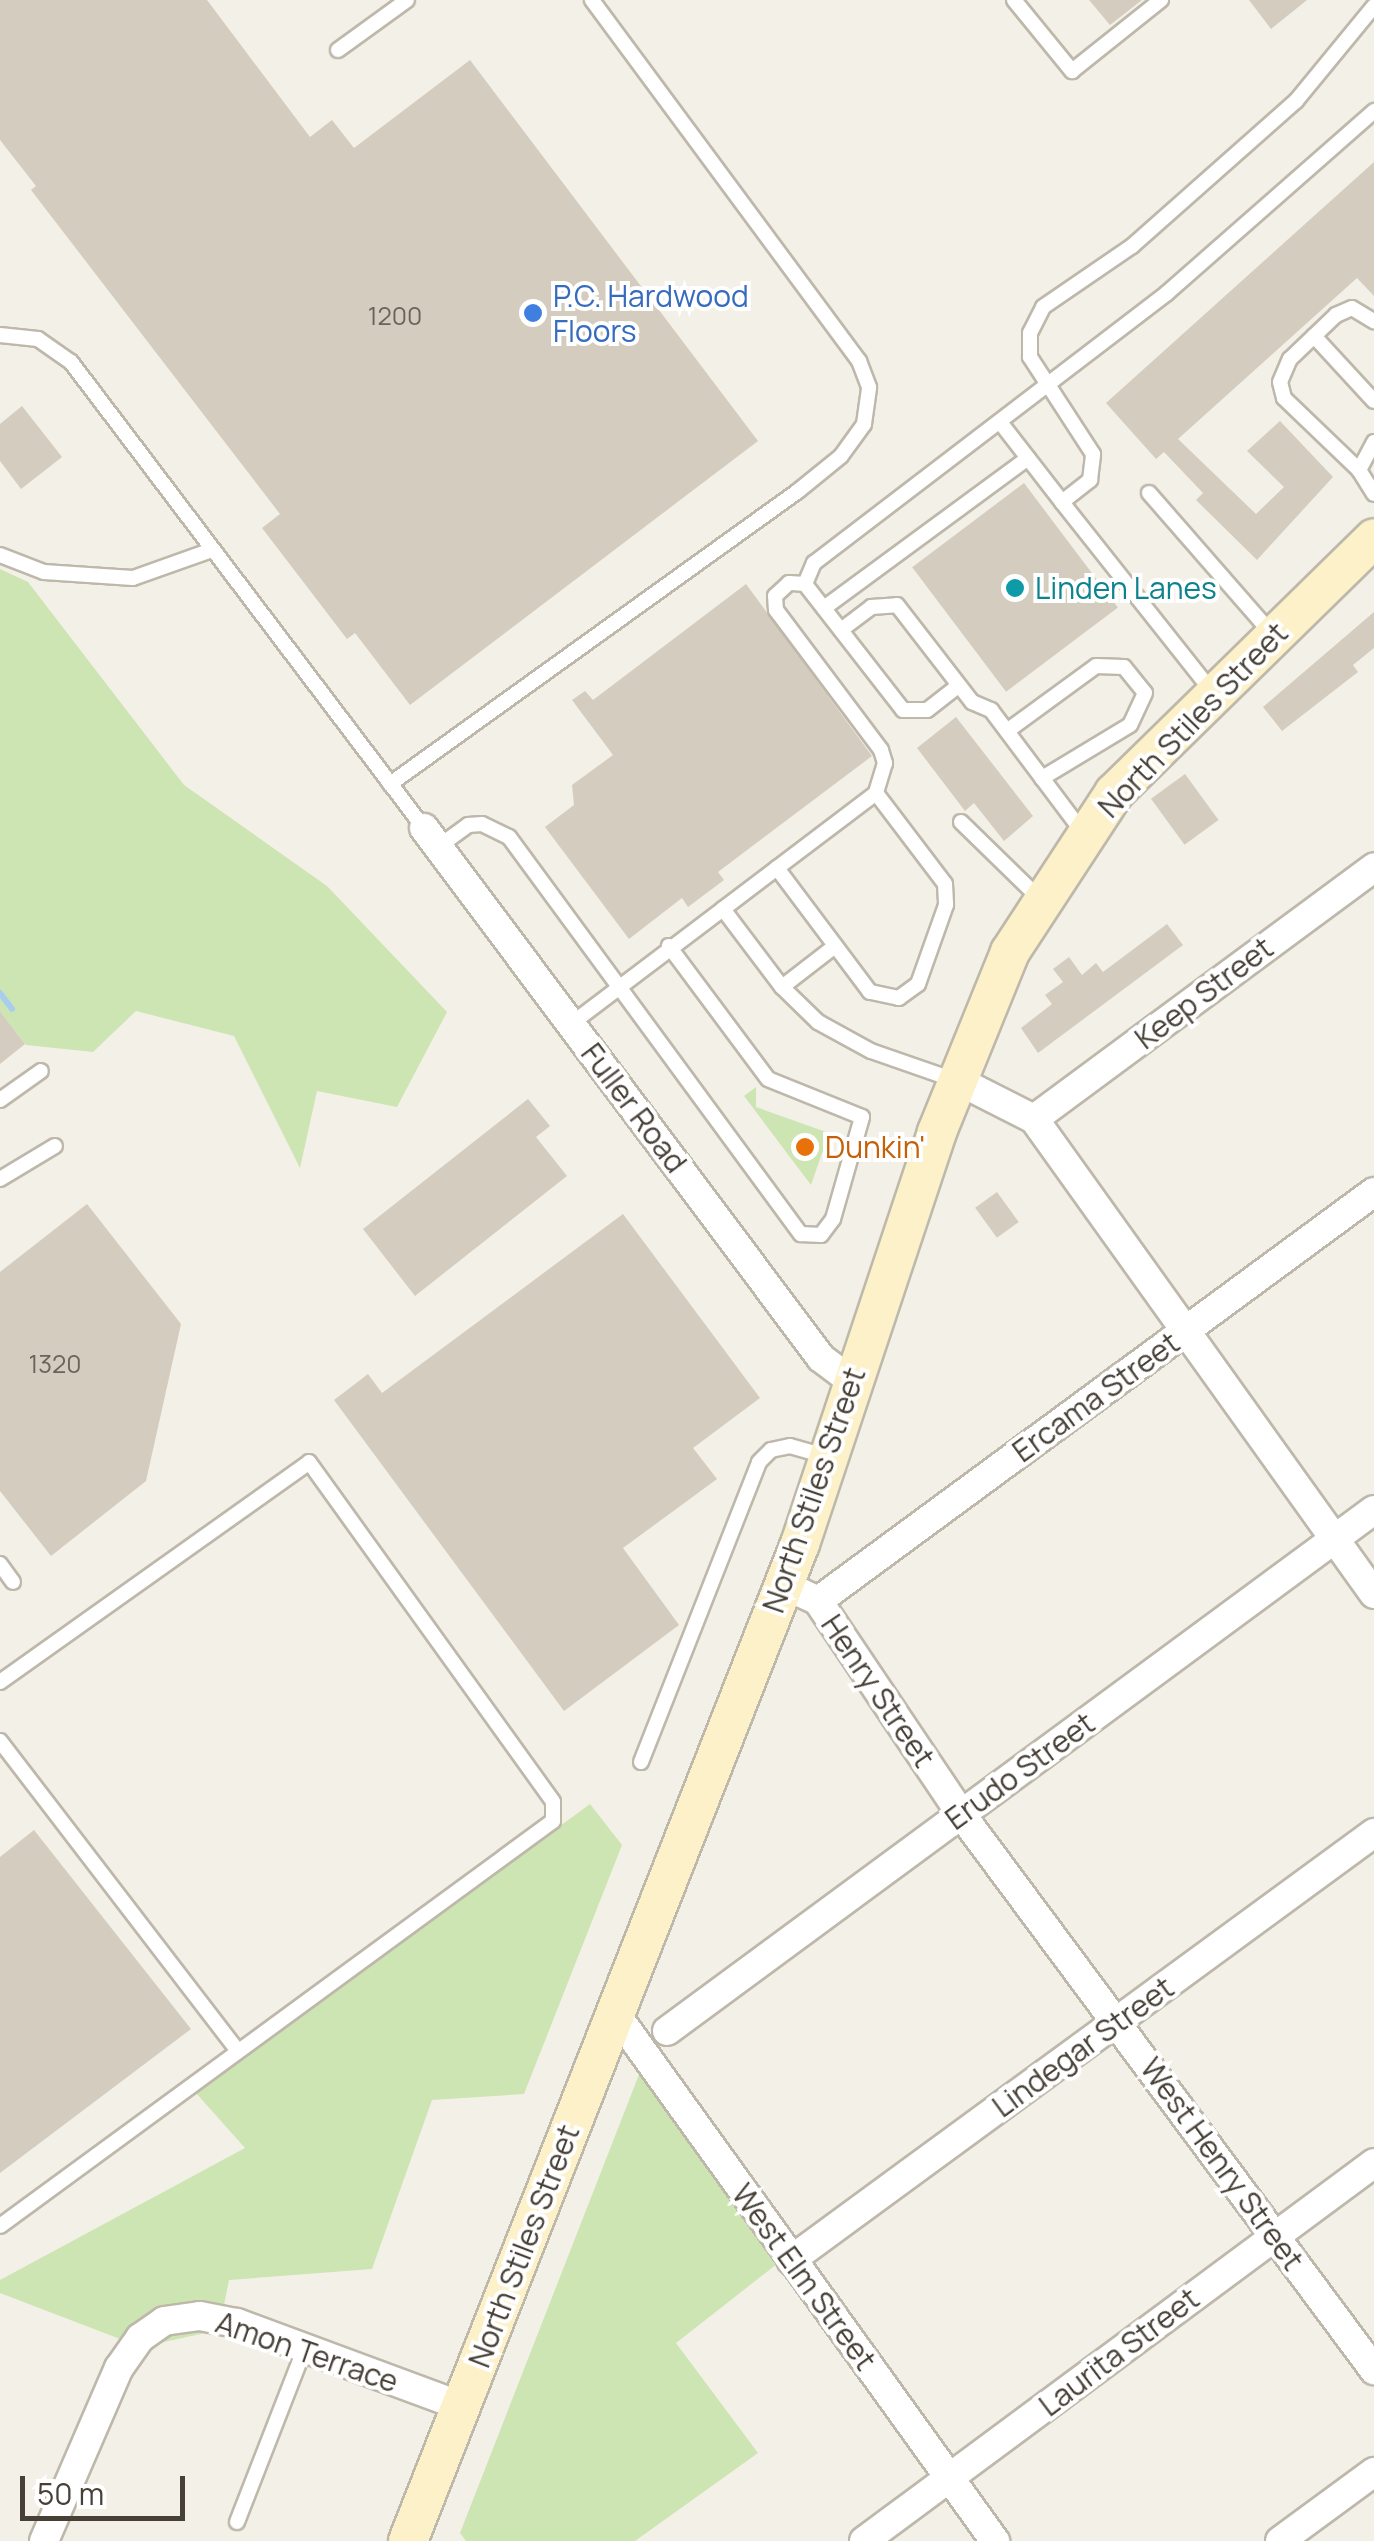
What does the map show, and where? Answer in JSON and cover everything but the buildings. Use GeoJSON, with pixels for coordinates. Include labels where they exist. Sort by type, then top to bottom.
{"type":"FeatureCollection","features":[{"type":"Feature","properties":{"kind":"main road","name":"North Stiles Street"},"geometry":{"type":"LineString","coordinates":[[408,2541],[782,1584],[829,1458],[851,1381],[1010,952],[1040,900],[1114,793],[1374,538]]}},
{"type":"Feature","properties":{"kind":"street","name":"Fuller Road"},"geometry":{"type":"LineString","coordinates":[[431,837],[821,1358],[851,1381]]}},
{"type":"Feature","properties":{"kind":"street","name":"Keep Street"},"geometry":{"type":"LineString","coordinates":[[1034,1119],[1374,867]]}},
{"type":"Feature","properties":{"kind":"street"},"geometry":{"type":"LineString","coordinates":[[961,1082],[1034,1119],[1374,1594]]}},
{"type":"Feature","properties":{"kind":"street","name":"Ercama Street"},"geometry":{"type":"LineString","coordinates":[[818,1601],[1374,1192]]}},
{"type":"Feature","properties":{"kind":"street","name":"Erudo Street"},"geometry":{"type":"LineString","coordinates":[[667,2031],[1374,1510]]}},
{"type":"Feature","properties":{"kind":"street","name":"Henry Street"},"geometry":{"type":"LineString","coordinates":[[782,1584],[818,1601],[961,1814]]}},
{"type":"Feature","properties":{"kind":"street","name":"West Henry Street"},"geometry":{"type":"LineString","coordinates":[[961,1814],[1374,2370]]}},
{"type":"Feature","properties":{"kind":"street","name":"Lindegar Street"},"geometry":{"type":"LineString","coordinates":[[791,2260],[1374,1833]]}},
{"type":"Feature","properties":{"kind":"street","name":"West Elm Street"},"geometry":{"type":"LineString","coordinates":[[614,2013],[995,2541]]}},
{"type":"Feature","properties":{"kind":"street","name":"Laurita Street"},"geometry":{"type":"LineString","coordinates":[[864,2541],[1374,2162]]}},
{"type":"Feature","properties":{"kind":"street","name":"Amon Terrace"},"geometry":{"type":"LineString","coordinates":[[44,2541],[119,2368],[140,2338],[164,2322],[200,2316],[305,2348],[461,2406]]}},
{"type":"Feature","properties":{"kind":"street"},"geometry":{"type":"LineString","coordinates":[[1280,2541],[1374,2472]]}},
{"type":"Feature","properties":{"kind":"lane"},"geometry":{"type":"LineString","coordinates":[[338,50],[407,0]]}},
{"type":"Feature","properties":{"kind":"lane"},"geometry":{"type":"LineString","coordinates":[[390,784],[798,491],[841,456],[864,424],[870,387],[859,361],[592,0]]}},
{"type":"Feature","properties":{"kind":"lane"},"geometry":{"type":"LineString","coordinates":[[1014,0],[1072,71],[1161,0]]}},
{"type":"Feature","properties":{"kind":"lane"},"geometry":{"type":"LineString","coordinates":[[1062,502],[1090,480],[1094,454],[1030,357],[1030,333],[1044,307],[1132,246],[1296,100],[1374,6]]}},
{"type":"Feature","properties":{"kind":"lane"},"geometry":{"type":"LineString","coordinates":[[805,584],[814,563],[1049,388],[1374,111]]}},
{"type":"Feature","properties":{"kind":"lane"},"geometry":{"type":"LineString","coordinates":[[1374,320],[1352,308],[1290,359],[1280,382],[1284,398],[1359,470],[1374,494]]}},
{"type":"Feature","properties":{"kind":"lane"},"geometry":{"type":"LineString","coordinates":[[0,335],[38,339],[71,362],[209,551],[431,837],[482,824],[508,837],[620,983],[801,1234],[822,1235],[833,1219],[862,1117],[768,1079],[669,946]]}},
{"type":"Feature","properties":{"kind":"lane"},"geometry":{"type":"LineString","coordinates":[[1314,336],[1374,401]]}},
{"type":"Feature","properties":{"kind":"lane"},"geometry":{"type":"LineString","coordinates":[[1000,422],[1214,695]]}},
{"type":"Feature","properties":{"kind":"lane"},"geometry":{"type":"LineString","coordinates":[[1359,470],[1374,442]]}},
{"type":"Feature","properties":{"kind":"lane"},"geometry":{"type":"LineString","coordinates":[[824,608],[1028,458]]}},
{"type":"Feature","properties":{"kind":"lane"},"geometry":{"type":"LineString","coordinates":[[1149,493],[1274,636]]}},
{"type":"Feature","properties":{"kind":"lane"},"geometry":{"type":"LineString","coordinates":[[0,554],[44,572],[134,578],[209,551]]}},
{"type":"Feature","properties":{"kind":"lane"},"geometry":{"type":"LineString","coordinates":[[572,1024],[620,983],[876,793],[885,763],[880,750],[776,610],[776,596],[789,583],[805,584],[903,710],[928,710],[958,686]]}},
{"type":"Feature","properties":{"kind":"lane"},"geometry":{"type":"LineString","coordinates":[[840,630],[871,607],[897,605],[958,686],[1007,730],[1084,834]]}},
{"type":"Feature","properties":{"kind":"lane"},"geometry":{"type":"LineString","coordinates":[[1007,730],[1096,666],[1124,666],[1145,692],[1130,725],[1042,778]]}},
{"type":"Feature","properties":{"kind":"lane"},"geometry":{"type":"LineString","coordinates":[[777,868],[870,992],[899,998],[918,984],[946,906],[945,884],[876,793]]}},
{"type":"Feature","properties":{"kind":"lane"},"geometry":{"type":"LineString","coordinates":[[961,822],[1040,900]]}},
{"type":"Feature","properties":{"kind":"lane"},"geometry":{"type":"LineString","coordinates":[[723,909],[782,987],[842,1038],[961,1082]]}},
{"type":"Feature","properties":{"kind":"lane"},"geometry":{"type":"LineString","coordinates":[[782,987],[835,946]]}},
{"type":"Feature","properties":{"kind":"lane"},"geometry":{"type":"LineString","coordinates":[[0,1100],[41,1071]]}},
{"type":"Feature","properties":{"kind":"lane"},"geometry":{"type":"LineString","coordinates":[[0,1180],[55,1146]]}},
{"type":"Feature","properties":{"kind":"lane"},"geometry":{"type":"LineString","coordinates":[[642,1762],[759,1462],[771,1450],[790,1446],[829,1458]]}},
{"type":"Feature","properties":{"kind":"lane"},"geometry":{"type":"LineString","coordinates":[[0,1682],[309,1462],[553,1802],[553,1822],[0,2226]]}},
{"type":"Feature","properties":{"kind":"lane"},"geometry":{"type":"LineString","coordinates":[[0,1564],[13,1582]]}},
{"type":"Feature","properties":{"kind":"lane"},"geometry":{"type":"LineString","coordinates":[[0,1741],[236,2050]]}},
{"type":"Feature","properties":{"kind":"lane"},"geometry":{"type":"LineString","coordinates":[[238,2522],[305,2348]]}},
{"type":"Feature","properties":{"kind":"green space"},"geometry":{"type":"Polygon","coordinates":[[[0,569],[28,582],[184,785],[327,886],[447,1012],[397,1107],[317,1091],[300,1168],[234,1036],[136,1011],[93,1052],[26,1045],[0,1011],[0,569]]]}},
{"type":"Feature","properties":{"kind":"green space"},"geometry":{"type":"Polygon","coordinates":[[[756,1087],[756,1107],[829,1133],[811,1185],[744,1096],[756,1087]]]}},
{"type":"Feature","properties":{"kind":"green space"},"geometry":{"type":"Polygon","coordinates":[[[590,1804],[622,1845],[524,2094],[432,2100],[372,2269],[229,2280],[219,2330],[141,2347],[0,2293],[0,2280],[245,2148],[196,2093],[590,1804]]]}},
{"type":"Feature","properties":{"kind":"green space"},"geometry":{"type":"Polygon","coordinates":[[[640,2072],[782,2260],[676,2343],[758,2453],[635,2541],[466,2541],[460,2533],[640,2072]]]}},
{"type":"Feature","properties":{"kind":"waterway"},"geometry":{"type":"LineString","coordinates":[[0,993],[12,1009]]}},
{"type":"Feature","properties":{"kind":"place","name":"P.C. Hardwood Floors"},"geometry":{"type":"Point","coordinates":[533,313]}},
{"type":"Feature","properties":{"kind":"place","name":"Linden Lanes"},"geometry":{"type":"Point","coordinates":[1015,588]}},
{"type":"Feature","properties":{"kind":"place","name":"Dunkin'"},"geometry":{"type":"Point","coordinates":[805,1147]}}]}
